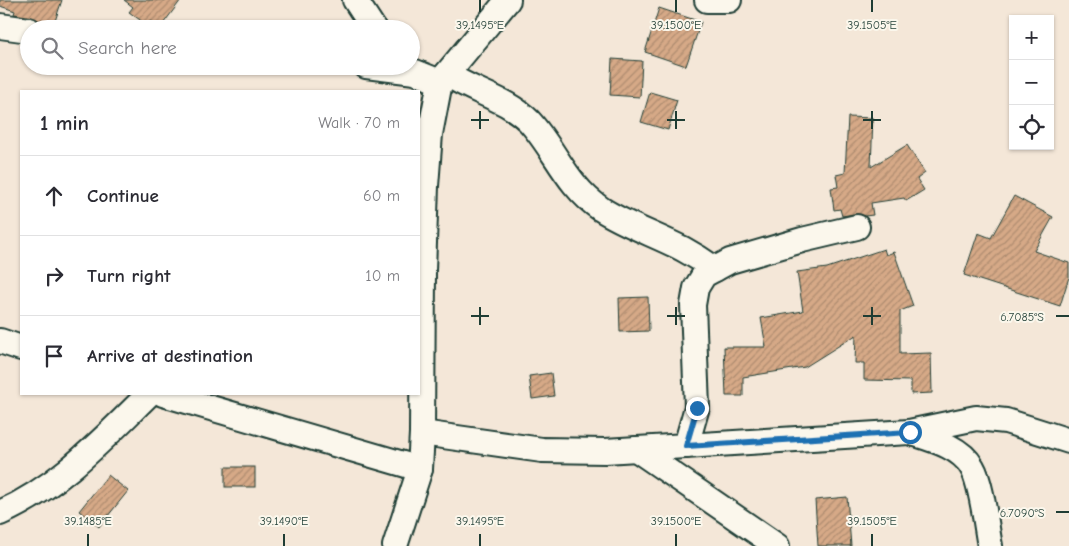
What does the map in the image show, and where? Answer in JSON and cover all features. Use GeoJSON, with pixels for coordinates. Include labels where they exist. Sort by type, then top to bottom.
{"type":"FeatureCollection","features":[{"type":"Feature","properties":{"kind":"street"},"geometry":{"type":"LineString","coordinates":[[355,0],[368,20]]}},
{"type":"Feature","properties":{"kind":"street"},"geometry":{"type":"LineString","coordinates":[[395,546],[420,469],[423,272],[430,134],[443,78],[508,0]]}},
{"type":"Feature","properties":{"kind":"street"},"geometry":{"type":"LineString","coordinates":[[706,0],[730,0]]}},
{"type":"Feature","properties":{"kind":"street"},"geometry":{"type":"LineString","coordinates":[[0,26],[20,29]]}},
{"type":"Feature","properties":{"kind":"street"},"geometry":{"type":"LineString","coordinates":[[420,71],[495,98],[516,110],[530,122],[573,184],[601,208],[684,250],[716,269]]}},
{"type":"Feature","properties":{"kind":"street"},"geometry":{"type":"LineString","coordinates":[[686,446],[697,408],[693,305],[696,288],[704,275],[730,261],[802,240],[857,227]]}},
{"type":"Feature","properties":{"kind":"street"},"geometry":{"type":"LineString","coordinates":[[0,341],[20,348]]}},
{"type":"Feature","properties":{"kind":"street"},"geometry":{"type":"LineString","coordinates":[[0,513],[25,502],[82,458],[148,395]]}},
{"type":"Feature","properties":{"kind":"street"},"geometry":{"type":"LineString","coordinates":[[166,395],[420,469]]}},
{"type":"Feature","properties":{"kind":"street"},"geometry":{"type":"LineString","coordinates":[[422,433],[542,450],[636,449],[910,432],[976,418],[1006,421],[1069,441]]}},
{"type":"Feature","properties":{"kind":"street"},"geometry":{"type":"LineString","coordinates":[[910,432],[937,441],[961,454],[973,467],[990,546]]}},
{"type":"Feature","properties":{"kind":"street"},"geometry":{"type":"LineString","coordinates":[[636,449],[777,546]]}},
{"type":"Feature","properties":{"kind":"building"},"geometry":{"type":"Polygon","coordinates":[[[0,0],[62,0],[55,20],[36,20],[31,17],[14,14],[15,11],[0,6],[0,0]]]}},
{"type":"Feature","properties":{"kind":"building"},"geometry":{"type":"Polygon","coordinates":[[[124,0],[181,0],[166,20],[140,20],[129,12],[133,7],[124,0]]]}},
{"type":"Feature","properties":{"kind":"building"},"geometry":{"type":"Polygon","coordinates":[[[659,8],[701,22],[686,66],[645,52],[659,8]]]}},
{"type":"Feature","properties":{"kind":"building"},"geometry":{"type":"Polygon","coordinates":[[[612,59],[642,61],[640,97],[610,95],[612,59]]]}},
{"type":"Feature","properties":{"kind":"building"},"geometry":{"type":"Polygon","coordinates":[[[650,92],[677,100],[668,130],[641,122],[650,92]]]}},
{"type":"Feature","properties":{"kind":"building"},"geometry":{"type":"Polygon","coordinates":[[[848,117],[873,118],[871,167],[907,145],[925,173],[917,179],[924,190],[906,201],[904,198],[871,203],[873,215],[854,214],[842,216],[840,209],[834,210],[831,188],[838,187],[836,175],[845,173],[848,117]]]}},
{"type":"Feature","properties":{"kind":"building"},"geometry":{"type":"Polygon","coordinates":[[[1014,196],[1053,217],[1034,251],[1069,263],[1069,277],[1060,306],[964,275],[978,233],[991,238],[1014,196]]]}},
{"type":"Feature","properties":{"kind":"building"},"geometry":{"type":"Polygon","coordinates":[[[884,249],[886,255],[894,252],[913,306],[900,311],[900,354],[931,353],[932,393],[911,394],[911,381],[864,380],[864,363],[855,363],[856,335],[805,367],[743,377],[743,396],[726,396],[724,347],[766,347],[761,318],[803,311],[797,272],[827,268],[884,249]]]}},
{"type":"Feature","properties":{"kind":"building"},"geometry":{"type":"Polygon","coordinates":[[[648,297],[649,331],[620,332],[619,298],[648,297]]]}},
{"type":"Feature","properties":{"kind":"building"},"geometry":{"type":"Polygon","coordinates":[[[551,373],[554,396],[532,399],[529,376],[551,373]]]}},
{"type":"Feature","properties":{"kind":"building"},"geometry":{"type":"Polygon","coordinates":[[[225,467],[255,467],[255,487],[225,487],[225,467]]]}},
{"type":"Feature","properties":{"kind":"building"},"geometry":{"type":"Polygon","coordinates":[[[108,475],[128,491],[99,527],[79,511],[108,475]]]}},
{"type":"Feature","properties":{"kind":"building"},"geometry":{"type":"Polygon","coordinates":[[[847,497],[851,546],[818,546],[815,500],[847,497]]]}},
{"type":"Feature","properties":{"kind":"route"},"geometry":{"type":"LineString","coordinates":[[697,408],[686,446],[788,438],[910,432]]}}]}
